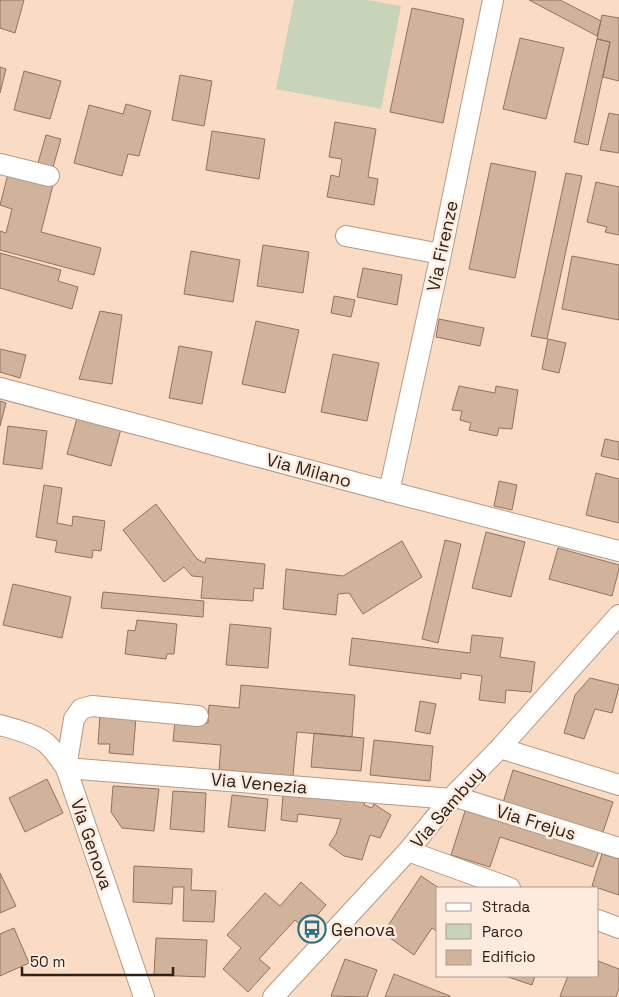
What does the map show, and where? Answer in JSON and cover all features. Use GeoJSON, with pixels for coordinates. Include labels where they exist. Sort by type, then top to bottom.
{"type":"FeatureCollection","features":[{"type":"Feature","properties":{"kind":"street","name":"Via Firenze"},"geometry":{"type":"LineString","coordinates":[[389,492],[494,0]]}},
{"type":"Feature","properties":{"kind":"street"},"geometry":{"type":"LineString","coordinates":[[0,164],[49,176]]}},
{"type":"Feature","properties":{"kind":"street"},"geometry":{"type":"LineString","coordinates":[[346,236],[441,254]]}},
{"type":"Feature","properties":{"kind":"street","name":"Via Milano"},"geometry":{"type":"LineString","coordinates":[[0,388],[619,552]]}},
{"type":"Feature","properties":{"kind":"street","name":"Via Sambuy"},"geometry":{"type":"LineString","coordinates":[[273,997],[408,851],[453,797],[500,748],[619,615]]}},
{"type":"Feature","properties":{"kind":"street"},"geometry":{"type":"LineString","coordinates":[[66,768],[74,719],[81,709],[92,706],[198,716]]}},
{"type":"Feature","properties":{"kind":"street","name":"Via Genova"},"geometry":{"type":"LineString","coordinates":[[0,725],[44,742],[59,756],[66,768],[144,997]]}},
{"type":"Feature","properties":{"kind":"street"},"geometry":{"type":"LineString","coordinates":[[500,748],[619,785]]}},
{"type":"Feature","properties":{"kind":"street","name":"Via Venezia"},"geometry":{"type":"LineString","coordinates":[[66,768],[453,797]]}},
{"type":"Feature","properties":{"kind":"street","name":"Via Frejus"},"geometry":{"type":"LineString","coordinates":[[453,797],[619,848]]}},
{"type":"Feature","properties":{"kind":"street"},"geometry":{"type":"LineString","coordinates":[[408,851],[507,887]]}},
{"type":"Feature","properties":{"kind":"street"},"geometry":{"type":"LineString","coordinates":[[599,920],[619,928]]}},
{"type":"Feature","properties":{"kind":"green space"},"geometry":{"type":"Polygon","coordinates":[[[294,0],[368,0],[401,6],[381,109],[276,89],[294,0]]]}},
{"type":"Feature","properties":{"kind":"building"},"geometry":{"type":"Polygon","coordinates":[[[0,0],[24,0],[15,33],[0,28],[0,0]]]}},
{"type":"Feature","properties":{"kind":"building"},"geometry":{"type":"Polygon","coordinates":[[[529,0],[560,0],[601,21],[597,36],[529,0]]]}},
{"type":"Feature","properties":{"kind":"building"},"geometry":{"type":"Polygon","coordinates":[[[412,8],[464,19],[443,123],[390,112],[412,8]]]}},
{"type":"Feature","properties":{"kind":"building"},"geometry":{"type":"Polygon","coordinates":[[[602,15],[619,18],[619,81],[603,77],[610,42],[597,39],[602,15]]]}},
{"type":"Feature","properties":{"kind":"building"},"geometry":{"type":"Polygon","coordinates":[[[520,38],[564,48],[546,119],[503,109],[520,38]]]}},
{"type":"Feature","properties":{"kind":"building"},"geometry":{"type":"Polygon","coordinates":[[[597,39],[610,42],[588,145],[574,142],[597,39]]]}},
{"type":"Feature","properties":{"kind":"building"},"geometry":{"type":"Polygon","coordinates":[[[0,67],[6,69],[0,93],[0,67]]]}},
{"type":"Feature","properties":{"kind":"building"},"geometry":{"type":"Polygon","coordinates":[[[24,71],[61,81],[50,119],[14,110],[24,71]]]}},
{"type":"Feature","properties":{"kind":"building"},"geometry":{"type":"Polygon","coordinates":[[[180,75],[212,81],[204,126],[172,120],[180,75]]]}},
{"type":"Feature","properties":{"kind":"building"},"geometry":{"type":"Polygon","coordinates":[[[126,104],[151,111],[139,156],[128,154],[122,176],[74,163],[89,105],[123,114],[126,104]]]}},
{"type":"Feature","properties":{"kind":"building"},"geometry":{"type":"Polygon","coordinates":[[[609,113],[619,115],[619,153],[600,150],[609,113]]]}},
{"type":"Feature","properties":{"kind":"building"},"geometry":{"type":"Polygon","coordinates":[[[335,122],[376,129],[368,177],[378,179],[374,205],[327,197],[331,175],[339,177],[342,159],[329,157],[335,122]]]}},
{"type":"Feature","properties":{"kind":"building"},"geometry":{"type":"Polygon","coordinates":[[[212,131],[265,139],[259,179],[206,170],[212,131]]]}},
{"type":"Feature","properties":{"kind":"building"},"geometry":{"type":"Polygon","coordinates":[[[46,135],[61,139],[53,167],[38,163],[46,135]]]}},
{"type":"Feature","properties":{"kind":"building"},"geometry":{"type":"Polygon","coordinates":[[[491,163],[536,172],[515,278],[469,269],[491,163]]]}},
{"type":"Feature","properties":{"kind":"building"},"geometry":{"type":"Polygon","coordinates":[[[566,173],[582,176],[547,339],[531,336],[566,173]]]}},
{"type":"Feature","properties":{"kind":"building"},"geometry":{"type":"Polygon","coordinates":[[[8,174],[53,185],[41,232],[101,248],[94,275],[0,250],[0,231],[6,233],[12,209],[0,205],[8,174]]]}},
{"type":"Feature","properties":{"kind":"building"},"geometry":{"type":"Polygon","coordinates":[[[596,182],[619,187],[619,235],[605,232],[607,227],[587,222],[596,182]]]}},
{"type":"Feature","properties":{"kind":"building"},"geometry":{"type":"Polygon","coordinates":[[[263,245],[309,252],[303,293],[257,286],[263,245]]]}},
{"type":"Feature","properties":{"kind":"building"},"geometry":{"type":"Polygon","coordinates":[[[191,251],[240,260],[233,302],[184,294],[191,251]]]}},
{"type":"Feature","properties":{"kind":"building"},"geometry":{"type":"Polygon","coordinates":[[[0,253],[61,270],[58,281],[78,287],[72,309],[0,288],[0,253]]]}},
{"type":"Feature","properties":{"kind":"building"},"geometry":{"type":"Polygon","coordinates":[[[572,256],[619,265],[619,320],[562,309],[572,256]]]}},
{"type":"Feature","properties":{"kind":"building"},"geometry":{"type":"Polygon","coordinates":[[[363,268],[402,275],[397,305],[357,297],[363,268]]]}},
{"type":"Feature","properties":{"kind":"building"},"geometry":{"type":"Polygon","coordinates":[[[334,296],[355,300],[351,317],[331,313],[334,296]]]}},
{"type":"Feature","properties":{"kind":"building"},"geometry":{"type":"Polygon","coordinates":[[[100,311],[122,315],[112,384],[79,379],[100,311]]]}},
{"type":"Feature","properties":{"kind":"building"},"geometry":{"type":"Polygon","coordinates":[[[439,319],[484,328],[480,346],[436,337],[439,319]]]}},
{"type":"Feature","properties":{"kind":"building"},"geometry":{"type":"Polygon","coordinates":[[[256,321],[299,330],[285,393],[242,384],[256,321]]]}},
{"type":"Feature","properties":{"kind":"building"},"geometry":{"type":"Polygon","coordinates":[[[548,339],[566,343],[559,373],[542,369],[548,339]]]}},
{"type":"Feature","properties":{"kind":"building"},"geometry":{"type":"Polygon","coordinates":[[[179,346],[212,352],[202,404],[169,398],[179,346]]]}},
{"type":"Feature","properties":{"kind":"building"},"geometry":{"type":"Polygon","coordinates":[[[0,349],[26,355],[20,378],[0,372],[0,349]]]}},
{"type":"Feature","properties":{"kind":"building"},"geometry":{"type":"Polygon","coordinates":[[[333,354],[379,363],[367,421],[321,412],[333,354]]]}},
{"type":"Feature","properties":{"kind":"building"},"geometry":{"type":"Polygon","coordinates":[[[459,386],[495,393],[496,386],[518,390],[512,429],[499,428],[497,436],[469,430],[471,423],[460,420],[462,411],[452,410],[459,386]]]}},
{"type":"Feature","properties":{"kind":"building"},"geometry":{"type":"Polygon","coordinates":[[[0,401],[6,403],[0,426],[0,401]]]}},
{"type":"Feature","properties":{"kind":"building"},"geometry":{"type":"Polygon","coordinates":[[[77,418],[121,429],[111,466],[67,454],[77,418]]]}},
{"type":"Feature","properties":{"kind":"building"},"geometry":{"type":"Polygon","coordinates":[[[8,426],[47,431],[42,469],[3,464],[8,426]]]}},
{"type":"Feature","properties":{"kind":"building"},"geometry":{"type":"Polygon","coordinates":[[[605,439],[619,442],[619,460],[601,456],[605,439]]]}},
{"type":"Feature","properties":{"kind":"building"},"geometry":{"type":"Polygon","coordinates":[[[596,473],[619,479],[619,523],[586,515],[596,473]]]}},
{"type":"Feature","properties":{"kind":"building"},"geometry":{"type":"Polygon","coordinates":[[[499,481],[517,485],[512,510],[494,506],[499,481]]]}},
{"type":"Feature","properties":{"kind":"building"},"geometry":{"type":"Polygon","coordinates":[[[44,485],[62,488],[57,523],[72,526],[73,516],[105,521],[101,551],[93,550],[92,558],[55,552],[57,541],[36,537],[44,485]]]}},
{"type":"Feature","properties":{"kind":"building"},"geometry":{"type":"Polygon","coordinates":[[[156,504],[197,559],[205,563],[206,558],[265,564],[263,589],[254,588],[253,601],[201,598],[203,577],[192,576],[184,567],[164,582],[123,530],[156,504]]]}},
{"type":"Feature","properties":{"kind":"building"},"geometry":{"type":"Polygon","coordinates":[[[486,532],[525,542],[511,597],[472,588],[486,532]]]}},
{"type":"Feature","properties":{"kind":"building"},"geometry":{"type":"Polygon","coordinates":[[[445,540],[461,544],[438,643],[422,639],[445,540]]]}},
{"type":"Feature","properties":{"kind":"building"},"geometry":{"type":"Polygon","coordinates":[[[402,541],[422,577],[363,614],[349,593],[338,594],[336,615],[283,609],[286,569],[343,576],[402,541]]]}},
{"type":"Feature","properties":{"kind":"building"},"geometry":{"type":"Polygon","coordinates":[[[558,548],[619,565],[612,596],[549,579],[558,548]]]}},
{"type":"Feature","properties":{"kind":"building"},"geometry":{"type":"Polygon","coordinates":[[[13,584],[71,597],[62,638],[3,625],[13,584]]]}},
{"type":"Feature","properties":{"kind":"building"},"geometry":{"type":"Polygon","coordinates":[[[103,592],[204,601],[203,617],[101,608],[103,592]]]}},
{"type":"Feature","properties":{"kind":"building"},"geometry":{"type":"Polygon","coordinates":[[[137,620],[177,624],[174,654],[167,654],[166,659],[125,654],[128,630],[135,631],[137,620]]]}},
{"type":"Feature","properties":{"kind":"building"},"geometry":{"type":"Polygon","coordinates":[[[230,624],[271,628],[268,668],[226,665],[230,624]]]}},
{"type":"Feature","properties":{"kind":"building"},"geometry":{"type":"Polygon","coordinates":[[[472,635],[503,638],[500,657],[535,662],[531,692],[506,690],[505,703],[479,700],[482,676],[461,673],[461,679],[349,665],[352,638],[470,653],[472,635]]]}},
{"type":"Feature","properties":{"kind":"building"},"geometry":{"type":"Polygon","coordinates":[[[590,678],[619,685],[619,687],[612,713],[595,709],[584,739],[564,733],[575,695],[590,678]]]}},
{"type":"Feature","properties":{"kind":"building"},"geometry":{"type":"Polygon","coordinates":[[[241,685],[355,695],[352,737],[297,732],[293,776],[219,770],[221,745],[173,741],[175,721],[208,723],[209,705],[239,708],[241,685]]]}},
{"type":"Feature","properties":{"kind":"building"},"geometry":{"type":"Polygon","coordinates":[[[420,701],[436,704],[430,734],[415,731],[420,701]]]}},
{"type":"Feature","properties":{"kind":"building"},"geometry":{"type":"Polygon","coordinates":[[[100,714],[136,717],[133,755],[109,753],[110,744],[98,744],[100,714]]]}},
{"type":"Feature","properties":{"kind":"building"},"geometry":{"type":"Polygon","coordinates":[[[314,733],[364,738],[361,771],[311,767],[314,733]]]}},
{"type":"Feature","properties":{"kind":"building"},"geometry":{"type":"Polygon","coordinates":[[[374,740],[433,746],[430,781],[370,775],[374,740]]]}},
{"type":"Feature","properties":{"kind":"building"},"geometry":{"type":"Polygon","coordinates":[[[513,770],[613,802],[601,838],[502,806],[513,770]]]}},
{"type":"Feature","properties":{"kind":"building"},"geometry":{"type":"Polygon","coordinates":[[[47,779],[63,813],[25,832],[9,798],[47,779]]]}},
{"type":"Feature","properties":{"kind":"building"},"geometry":{"type":"Polygon","coordinates":[[[113,786],[159,789],[154,831],[122,828],[111,812],[113,786]]]}},
{"type":"Feature","properties":{"kind":"building"},"geometry":{"type":"Polygon","coordinates":[[[173,791],[206,793],[204,832],[170,829],[173,791]]]}},
{"type":"Feature","properties":{"kind":"building"},"geometry":{"type":"Polygon","coordinates":[[[232,795],[268,799],[265,831],[228,827],[232,795]]]}},
{"type":"Feature","properties":{"kind":"building"},"geometry":{"type":"Polygon","coordinates":[[[283,795],[365,801],[364,805],[372,808],[374,804],[391,815],[380,838],[370,835],[362,860],[344,856],[329,845],[336,834],[341,819],[298,814],[297,822],[281,820],[283,795]]]}},
{"type":"Feature","properties":{"kind":"building"},"geometry":{"type":"Polygon","coordinates":[[[466,808],[599,851],[593,867],[500,837],[490,867],[451,855],[466,808]]]}},
{"type":"Feature","properties":{"kind":"building"},"geometry":{"type":"Polygon","coordinates":[[[602,854],[619,859],[619,895],[592,886],[602,854]]]}},
{"type":"Feature","properties":{"kind":"building"},"geometry":{"type":"Polygon","coordinates":[[[134,866],[192,869],[191,890],[216,891],[214,922],[183,921],[184,887],[173,887],[172,904],[133,902],[134,866]]]}},
{"type":"Feature","properties":{"kind":"building"},"geometry":{"type":"Polygon","coordinates":[[[0,873],[16,906],[0,913],[0,873]]]}},
{"type":"Feature","properties":{"kind":"building"},"geometry":{"type":"Polygon","coordinates":[[[421,876],[438,887],[436,931],[432,928],[414,955],[383,933],[421,876]]]}},
{"type":"Feature","properties":{"kind":"building"},"geometry":{"type":"Polygon","coordinates":[[[301,882],[326,905],[305,929],[295,920],[259,959],[270,968],[248,992],[223,969],[241,948],[227,935],[265,893],[280,906],[301,882]]]}},
{"type":"Feature","properties":{"kind":"building"},"geometry":{"type":"Polygon","coordinates":[[[14,928],[29,963],[0,976],[0,934],[14,928]]]}},
{"type":"Feature","properties":{"kind":"building"},"geometry":{"type":"Polygon","coordinates":[[[156,938],[207,940],[205,977],[154,975],[156,938]]]}},
{"type":"Feature","properties":{"kind":"building"},"geometry":{"type":"Polygon","coordinates":[[[345,959],[377,970],[367,997],[331,996],[345,959]]]}},
{"type":"Feature","properties":{"kind":"building"},"geometry":{"type":"Polygon","coordinates":[[[599,961],[619,969],[619,988],[616,997],[560,996],[568,977],[599,977],[599,961]]]}},
{"type":"Feature","properties":{"kind":"building"},"geometry":{"type":"Polygon","coordinates":[[[394,974],[450,996],[450,997],[385,997],[394,974]]]}},
{"type":"Feature","properties":{"kind":"building"},"geometry":{"type":"Polygon","coordinates":[[[508,977],[535,977],[532,985],[508,977]]]}},
{"type":"Feature","properties":{"kind":"place","name":"Genova"},"geometry":{"type":"Point","coordinates":[312,929]}}]}
